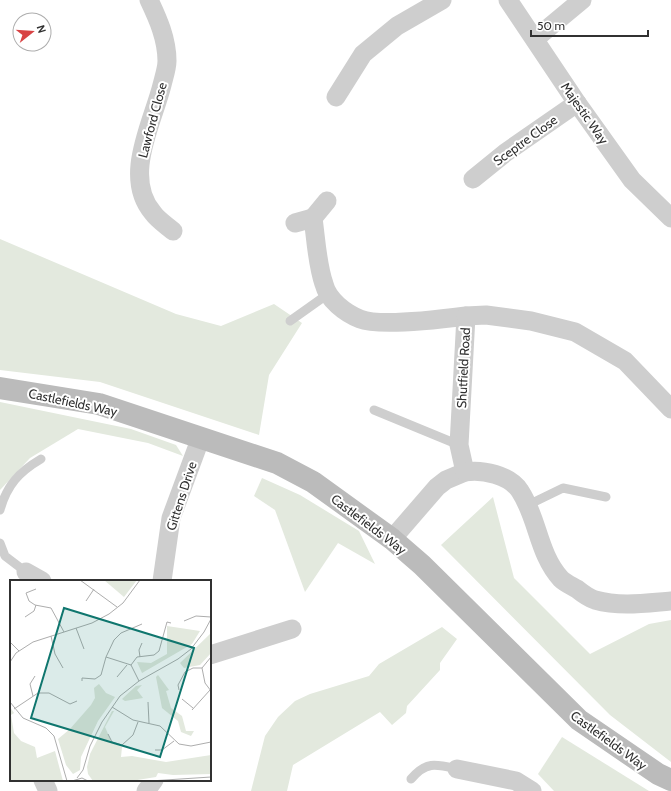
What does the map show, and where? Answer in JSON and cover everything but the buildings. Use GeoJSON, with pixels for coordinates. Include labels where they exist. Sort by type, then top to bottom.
{"type":"FeatureCollection","features":[{"type":"Feature","properties":{"kind":"main road","name":"Castlefields Way"},"geometry":{"type":"LineString","coordinates":[[0,388],[98,404],[201,436],[277,463],[307,478],[392,539],[422,565],[579,720],[658,774],[671,780]]}},
{"type":"Feature","properties":{"kind":"street","name":"Lawford Close"},"geometry":{"type":"LineString","coordinates":[[149,0],[162,30],[167,61],[159,99],[142,147],[140,165],[141,180],[143,195],[152,212],[173,231]]}},
{"type":"Feature","properties":{"kind":"street"},"geometry":{"type":"LineString","coordinates":[[336,98],[364,54],[397,26],[442,0]]}},
{"type":"Feature","properties":{"kind":"street","name":"Majestic Way"},"geometry":{"type":"LineString","coordinates":[[508,0],[577,103],[632,180],[671,218]]}},
{"type":"Feature","properties":{"kind":"street"},"geometry":{"type":"LineString","coordinates":[[535,39],[582,0]]}},
{"type":"Feature","properties":{"kind":"street","name":"Sceptre Close"},"geometry":{"type":"LineString","coordinates":[[473,179],[505,153],[577,103]]}},
{"type":"Feature","properties":{"kind":"street","name":"Shutfield Road"},"geometry":{"type":"LineString","coordinates":[[327,201],[304,221],[323,284],[332,300],[360,319],[377,322],[466,316],[459,445],[465,472]]}},
{"type":"Feature","properties":{"kind":"street"},"geometry":{"type":"LineString","coordinates":[[466,316],[486,315],[531,321],[575,332],[626,361],[671,409]]}},
{"type":"Feature","properties":{"kind":"street","name":"Gittens Drive"},"geometry":{"type":"LineString","coordinates":[[162,580],[171,518],[201,436]]}},
{"type":"Feature","properties":{"kind":"street"},"geometry":{"type":"LineString","coordinates":[[392,539],[437,487],[446,480],[465,472],[479,471],[499,475],[519,489],[528,505],[543,547],[562,579],[594,600],[624,605],[671,601]]}},
{"type":"Feature","properties":{"kind":"street"},"geometry":{"type":"LineString","coordinates":[[26,572],[40,580]]}},
{"type":"Feature","properties":{"kind":"street"},"geometry":{"type":"LineString","coordinates":[[211,655],[292,629]]}},
{"type":"Feature","properties":{"kind":"street"},"geometry":{"type":"LineString","coordinates":[[457,769],[516,781],[532,791]]}},
{"type":"Feature","properties":{"kind":"street"},"geometry":{"type":"LineString","coordinates":[[43,781],[48,791]]}},
{"type":"Feature","properties":{"kind":"street"},"geometry":{"type":"LineString","coordinates":[[146,791],[153,781]]}},
{"type":"Feature","properties":{"kind":"lane"},"geometry":{"type":"LineString","coordinates":[[290,321],[328,294]]}},
{"type":"Feature","properties":{"kind":"lane"},"geometry":{"type":"LineString","coordinates":[[374,410],[459,445]]}},
{"type":"Feature","properties":{"kind":"lane"},"geometry":{"type":"LineString","coordinates":[[0,510],[5,494],[15,480],[25,469],[41,459]]}},
{"type":"Feature","properties":{"kind":"lane"},"geometry":{"type":"LineString","coordinates":[[528,505],[563,488],[606,497]]}},
{"type":"Feature","properties":{"kind":"lane"},"geometry":{"type":"LineString","coordinates":[[0,543],[5,556],[26,572]]}},
{"type":"Feature","properties":{"kind":"lane"},"geometry":{"type":"LineString","coordinates":[[411,779],[418,770],[434,764],[457,769]]}},
{"type":"Feature","properties":{"kind":"shaded area"},"geometry":{"type":"Polygon","coordinates":[[[0,239],[176,314],[221,326],[274,304],[302,323],[269,375],[259,435],[100,382],[0,370],[0,239]]]}},
{"type":"Feature","properties":{"kind":"shaded area"},"geometry":{"type":"Polygon","coordinates":[[[0,402],[131,429],[176,445],[183,456],[148,443],[78,429],[30,458],[0,490],[0,402]]]}},
{"type":"Feature","properties":{"kind":"shaded area"},"geometry":{"type":"Polygon","coordinates":[[[262,478],[300,495],[359,531],[375,564],[338,543],[305,592],[275,510],[254,496],[262,478]]]}},
{"type":"Feature","properties":{"kind":"shaded area"},"geometry":{"type":"Polygon","coordinates":[[[493,497],[514,578],[590,654],[649,624],[671,620],[671,762],[610,715],[441,545],[493,497]]]}},
{"type":"Feature","properties":{"kind":"shaded area"},"geometry":{"type":"Polygon","coordinates":[[[442,627],[457,639],[440,663],[440,670],[407,706],[406,713],[392,725],[380,712],[293,765],[287,791],[251,791],[265,736],[278,717],[295,701],[310,694],[369,676],[379,664],[442,627]]]}},
{"type":"Feature","properties":{"kind":"shaded area"},"geometry":{"type":"Polygon","coordinates":[[[562,737],[649,791],[554,791],[538,774],[562,737]]]}}]}
